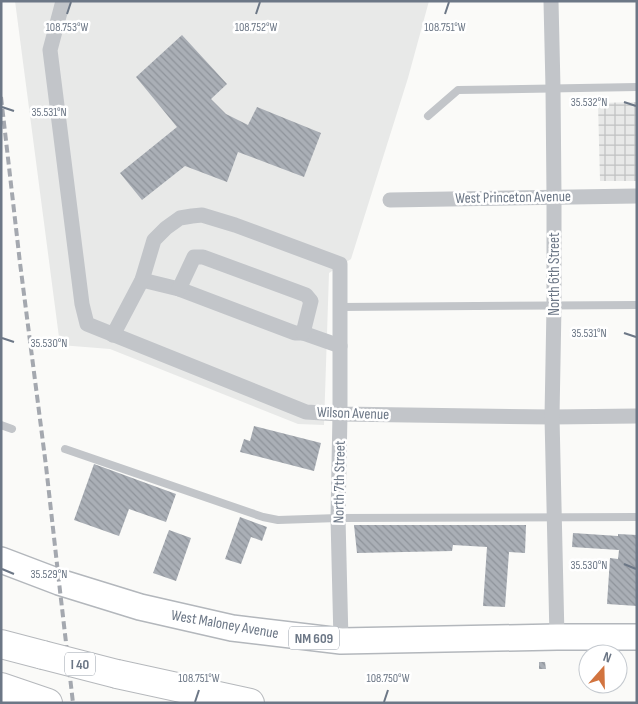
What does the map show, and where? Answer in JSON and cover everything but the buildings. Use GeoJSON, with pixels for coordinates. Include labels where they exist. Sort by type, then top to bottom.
{"type":"FeatureCollection","features":[{"type":"Feature","properties":{"kind":"highway","name":"I 40"},"geometry":{"type":"LineString","coordinates":[[1,644],[117,674],[250,703]]}},
{"type":"Feature","properties":{"kind":"highway"},"geometry":{"type":"LineString","coordinates":[[1,687],[48,703]]}},
{"type":"Feature","properties":{"kind":"main road","name":"West Maloney Avenue"},"geometry":{"type":"LineString","coordinates":[[1,560],[59,582],[140,607],[232,628],[341,641],[637,637]]}},
{"type":"Feature","properties":{"kind":"street","name":"Wilson Avenue"},"geometry":{"type":"LineString","coordinates":[[63,1],[50,50],[82,304],[87,324],[306,412],[552,418],[637,416]]}},
{"type":"Feature","properties":{"kind":"street","name":"North 6th Street"},"geometry":{"type":"LineString","coordinates":[[551,1],[554,196],[552,418],[557,637]]}},
{"type":"Feature","properties":{"kind":"street","name":"West Princeton Avenue"},"geometry":{"type":"LineString","coordinates":[[390,200],[637,196]]}},
{"type":"Feature","properties":{"kind":"street","name":"North 7th Street"},"geometry":{"type":"LineString","coordinates":[[142,280],[154,240],[180,218],[202,215],[235,225],[340,264],[338,518],[341,641]]}},
{"type":"Feature","properties":{"kind":"street"},"geometry":{"type":"LineString","coordinates":[[178,289],[194,256],[203,257],[306,295],[311,301],[303,332]]}},
{"type":"Feature","properties":{"kind":"street"},"geometry":{"type":"LineString","coordinates":[[113,335],[142,280],[178,289],[295,332],[303,332],[340,346]]}},
{"type":"Feature","properties":{"kind":"lane"},"geometry":{"type":"LineString","coordinates":[[428,116],[458,90],[637,87]]}},
{"type":"Feature","properties":{"kind":"lane"},"geometry":{"type":"LineString","coordinates":[[340,307],[637,305]]}},
{"type":"Feature","properties":{"kind":"lane"},"geometry":{"type":"LineString","coordinates":[[1,425],[12,429]]}},
{"type":"Feature","properties":{"kind":"lane"},"geometry":{"type":"LineString","coordinates":[[65,449],[263,517],[278,520],[338,518],[637,518]]}},
{"type":"Feature","properties":{"kind":"shaded area"},"geometry":{"type":"Polygon","coordinates":[[[15,1],[429,1],[408,78],[351,259],[329,273],[324,425],[298,424],[110,349],[60,345],[15,1]]]}},
{"type":"Feature","properties":{"kind":"shaded area"},"geometry":{"type":"Polygon","coordinates":[[[637,102],[637,181],[600,181],[598,103],[637,102]]]}},
{"type":"Feature","properties":{"kind":"railway"},"geometry":{"type":"LineString","coordinates":[[1,97],[73,703]]}}]}
